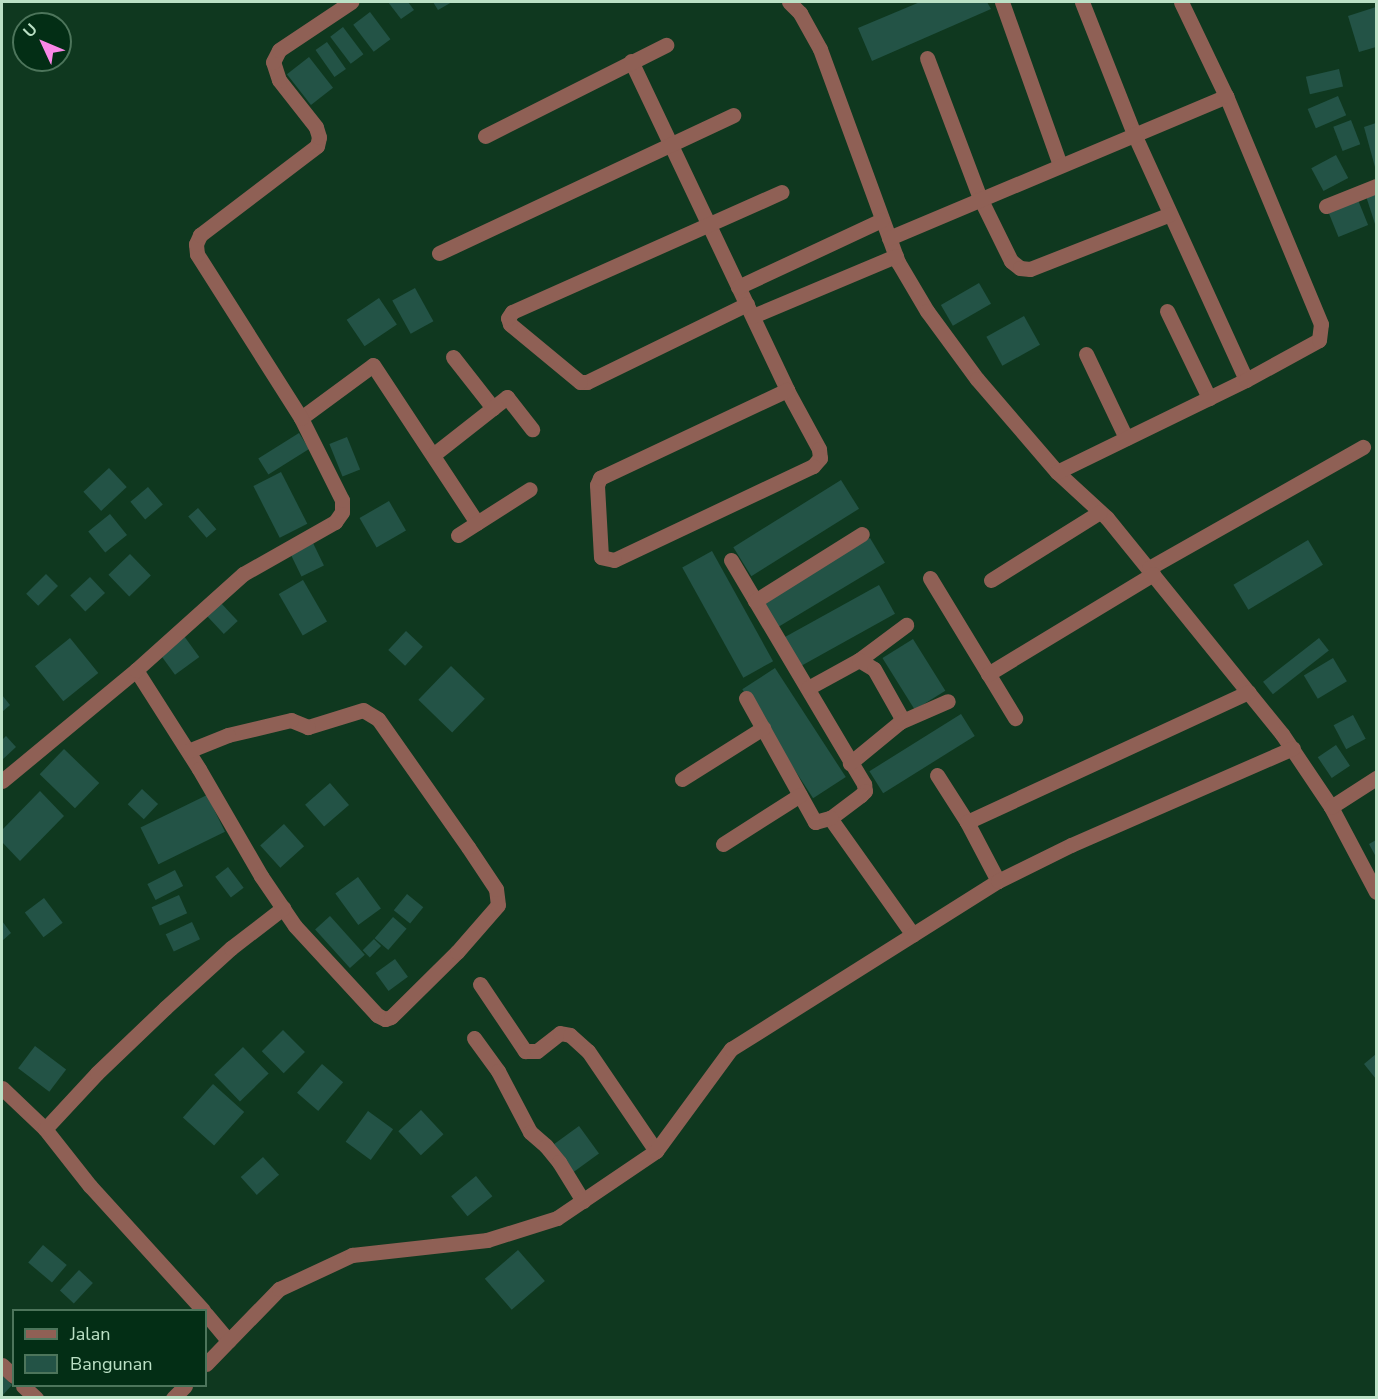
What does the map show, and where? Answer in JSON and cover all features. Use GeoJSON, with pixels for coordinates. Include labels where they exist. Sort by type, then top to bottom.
{"type":"FeatureCollection","features":[{"type":"Feature","properties":{"kind":"street"},"geometry":{"type":"LineString","coordinates":[[2,781],[136,670],[243,574],[335,522],[342,512],[342,500],[301,418],[197,254],[196,244],[200,235],[317,146],[319,137],[316,127],[279,80],[273,62],[279,50],[351,2]]}},
{"type":"Feature","properties":{"kind":"street"},"geometry":{"type":"LineString","coordinates":[[789,2],[800,13],[820,49],[896,256],[927,311],[970,369],[1057,472],[1100,512],[1151,571],[1293,748],[1331,807],[1377,892]]}},
{"type":"Feature","properties":{"kind":"street"},"geometry":{"type":"LineString","coordinates":[[1002,2],[1060,165]]}},
{"type":"Feature","properties":{"kind":"street"},"geometry":{"type":"LineString","coordinates":[[1082,2],[1134,135],[1246,380]]}},
{"type":"Feature","properties":{"kind":"street"},"geometry":{"type":"LineString","coordinates":[[1057,472],[1246,380],[1309,348],[1319,340],[1321,324],[1226,96],[1181,2]]}},
{"type":"Feature","properties":{"kind":"street"},"geometry":{"type":"LineString","coordinates":[[485,136],[666,45]]}},
{"type":"Feature","properties":{"kind":"street"},"geometry":{"type":"LineString","coordinates":[[927,58],[981,198],[1011,261],[1020,268],[1030,269],[1170,214]]}},
{"type":"Feature","properties":{"kind":"street"},"geometry":{"type":"LineString","coordinates":[[631,61],[787,390],[819,449],[820,458],[813,466],[614,560],[600,556],[597,485],[600,478],[787,390]]}},
{"type":"Feature","properties":{"kind":"street"},"geometry":{"type":"LineString","coordinates":[[889,238],[1226,96]]}},
{"type":"Feature","properties":{"kind":"street"},"geometry":{"type":"LineString","coordinates":[[439,253],[733,115]]}},
{"type":"Feature","properties":{"kind":"street"},"geometry":{"type":"LineString","coordinates":[[1326,206],[1377,186]]}},
{"type":"Feature","properties":{"kind":"street"},"geometry":{"type":"LineString","coordinates":[[781,192],[512,312],[508,318],[510,324],[580,382],[587,382],[750,310],[896,256]]}},
{"type":"Feature","properties":{"kind":"street"},"geometry":{"type":"LineString","coordinates":[[738,287],[882,220]]}},
{"type":"Feature","properties":{"kind":"street"},"geometry":{"type":"LineString","coordinates":[[1167,311],[1209,398]]}},
{"type":"Feature","properties":{"kind":"street"},"geometry":{"type":"LineString","coordinates":[[1086,354],[1126,438]]}},
{"type":"Feature","properties":{"kind":"street"},"geometry":{"type":"LineString","coordinates":[[453,357],[493,408]]}},
{"type":"Feature","properties":{"kind":"street"},"geometry":{"type":"LineString","coordinates":[[301,418],[373,365],[477,523]]}},
{"type":"Feature","properties":{"kind":"street"},"geometry":{"type":"LineString","coordinates":[[433,455],[507,397],[532,429]]}},
{"type":"Feature","properties":{"kind":"street"},"geometry":{"type":"LineString","coordinates":[[988,674],[1151,571],[1363,447]]}},
{"type":"Feature","properties":{"kind":"street"},"geometry":{"type":"LineString","coordinates":[[458,535],[530,489]]}},
{"type":"Feature","properties":{"kind":"street"},"geometry":{"type":"LineString","coordinates":[[991,580],[1100,512]]}},
{"type":"Feature","properties":{"kind":"street"},"geometry":{"type":"LineString","coordinates":[[755,602],[862,534]]}},
{"type":"Feature","properties":{"kind":"street"},"geometry":{"type":"LineString","coordinates":[[731,560],[864,784],[865,791],[831,818],[815,822],[746,698]]}},
{"type":"Feature","properties":{"kind":"street"},"geometry":{"type":"LineString","coordinates":[[930,578],[1015,718]]}},
{"type":"Feature","properties":{"kind":"street"},"geometry":{"type":"LineString","coordinates":[[808,688],[860,660],[906,625]]}},
{"type":"Feature","properties":{"kind":"street"},"geometry":{"type":"LineString","coordinates":[[860,660],[874,669],[900,717],[900,722]]}},
{"type":"Feature","properties":{"kind":"street"},"geometry":{"type":"LineString","coordinates":[[136,670],[283,908],[302,934],[377,1015],[385,1019],[391,1017],[436,973],[498,905],[496,889],[462,837],[378,719],[363,711],[308,727],[291,720],[228,735],[188,751]]}},
{"type":"Feature","properties":{"kind":"street"},"geometry":{"type":"LineString","coordinates":[[967,822],[1248,693]]}},
{"type":"Feature","properties":{"kind":"street"},"geometry":{"type":"LineString","coordinates":[[850,763],[900,722],[948,701]]}},
{"type":"Feature","properties":{"kind":"street"},"geometry":{"type":"LineString","coordinates":[[682,779],[763,728]]}},
{"type":"Feature","properties":{"kind":"street"},"geometry":{"type":"LineString","coordinates":[[207,1363],[279,1289],[352,1255],[487,1240],[557,1218],[656,1151],[731,1049],[998,881],[1071,845],[1293,748]]}},
{"type":"Feature","properties":{"kind":"street"},"geometry":{"type":"LineString","coordinates":[[937,775],[967,822],[998,881]]}},
{"type":"Feature","properties":{"kind":"street"},"geometry":{"type":"LineString","coordinates":[[1331,807],[1377,777]]}},
{"type":"Feature","properties":{"kind":"street"},"geometry":{"type":"LineString","coordinates":[[723,844],[800,795]]}},
{"type":"Feature","properties":{"kind":"street"},"geometry":{"type":"LineString","coordinates":[[831,818],[913,934]]}},
{"type":"Feature","properties":{"kind":"street"},"geometry":{"type":"LineString","coordinates":[[45,1129],[97,1073],[198,978],[231,948],[283,908]]}},
{"type":"Feature","properties":{"kind":"street"},"geometry":{"type":"LineString","coordinates":[[480,984],[525,1051],[537,1051],[560,1034],[570,1035],[588,1051],[656,1151]]}},
{"type":"Feature","properties":{"kind":"street"},"geometry":{"type":"LineString","coordinates":[[474,1038],[498,1071],[530,1132],[559,1162],[583,1201]]}},
{"type":"Feature","properties":{"kind":"street"},"geometry":{"type":"LineString","coordinates":[[2,1088],[45,1129],[90,1186],[201,1309]]}},
{"type":"Feature","properties":{"kind":"street"},"geometry":{"type":"LineString","coordinates":[[207,1315],[229,1341]]}},
{"type":"Feature","properties":{"kind":"street"},"geometry":{"type":"LineString","coordinates":[[24,1387],[36,1398]]}},
{"type":"Feature","properties":{"kind":"street"},"geometry":{"type":"LineString","coordinates":[[173,1398],[184,1387]]}},
{"type":"Feature","properties":{"kind":"building"},"geometry":{"type":"Polygon","coordinates":[[[388,2],[408,2],[414,10],[401,19],[388,2]]]}},
{"type":"Feature","properties":{"kind":"building"},"geometry":{"type":"Polygon","coordinates":[[[433,2],[452,2],[438,10],[433,2]]]}},
{"type":"Feature","properties":{"kind":"building"},"geometry":{"type":"Polygon","coordinates":[[[920,2],[987,2],[991,9],[872,61],[858,28],[920,2]]]}},
{"type":"Feature","properties":{"kind":"building"},"geometry":{"type":"Polygon","coordinates":[[[1376,7],[1376,47],[1359,52],[1348,16],[1376,7]]]}},
{"type":"Feature","properties":{"kind":"building"},"geometry":{"type":"Polygon","coordinates":[[[370,12],[390,39],[374,52],[353,25],[370,12]]]}},
{"type":"Feature","properties":{"kind":"building"},"geometry":{"type":"Polygon","coordinates":[[[343,27],[363,54],[351,64],[330,37],[343,27]]]}},
{"type":"Feature","properties":{"kind":"building"},"geometry":{"type":"Polygon","coordinates":[[[327,42],[346,69],[334,77],[316,50],[327,42]]]}},
{"type":"Feature","properties":{"kind":"building"},"geometry":{"type":"Polygon","coordinates":[[[309,57],[333,88],[311,105],[287,74],[309,57]]]}},
{"type":"Feature","properties":{"kind":"building"},"geometry":{"type":"Polygon","coordinates":[[[1339,69],[1343,87],[1310,94],[1306,77],[1339,69]]]}},
{"type":"Feature","properties":{"kind":"building"},"geometry":{"type":"Polygon","coordinates":[[[1338,96],[1346,115],[1316,128],[1308,109],[1338,96]]]}},
{"type":"Feature","properties":{"kind":"building"},"geometry":{"type":"Polygon","coordinates":[[[1351,120],[1360,144],[1343,151],[1333,127],[1351,120]]]}},
{"type":"Feature","properties":{"kind":"building"},"geometry":{"type":"Polygon","coordinates":[[[1376,123],[1376,167],[1375,167],[1364,127],[1376,123]]]}},
{"type":"Feature","properties":{"kind":"building"},"geometry":{"type":"Polygon","coordinates":[[[1336,155],[1348,178],[1323,191],[1311,168],[1336,155]]]}},
{"type":"Feature","properties":{"kind":"building"},"geometry":{"type":"Polygon","coordinates":[[[1376,189],[1376,227],[1365,193],[1376,189]]]}},
{"type":"Feature","properties":{"kind":"building"},"geometry":{"type":"Polygon","coordinates":[[[1358,200],[1368,225],[1338,237],[1328,212],[1358,200]]]}},
{"type":"Feature","properties":{"kind":"building"},"geometry":{"type":"Polygon","coordinates":[[[979,283],[991,304],[953,326],[941,305],[979,283]]]}},
{"type":"Feature","properties":{"kind":"building"},"geometry":{"type":"Polygon","coordinates":[[[415,288],[433,321],[411,334],[392,301],[415,288]]]}},
{"type":"Feature","properties":{"kind":"building"},"geometry":{"type":"Polygon","coordinates":[[[379,298],[397,325],[365,346],[347,320],[379,298]]]}},
{"type":"Feature","properties":{"kind":"building"},"geometry":{"type":"Polygon","coordinates":[[[1024,316],[1040,345],[1002,366],[986,337],[1024,316]]]}},
{"type":"Feature","properties":{"kind":"building"},"geometry":{"type":"Polygon","coordinates":[[[299,433],[309,449],[268,475],[258,458],[299,433]]]}},
{"type":"Feature","properties":{"kind":"building"},"geometry":{"type":"Polygon","coordinates":[[[347,437],[360,469],[342,477],[329,444],[347,437]]]}},
{"type":"Feature","properties":{"kind":"building"},"geometry":{"type":"Polygon","coordinates":[[[109,468],[127,487],[101,511],[83,492],[109,468]]]}},
{"type":"Feature","properties":{"kind":"building"},"geometry":{"type":"Polygon","coordinates":[[[281,472],[307,524],[280,538],[253,486],[281,472]]]}},
{"type":"Feature","properties":{"kind":"building"},"geometry":{"type":"Polygon","coordinates":[[[841,480],[859,509],[751,576],[733,547],[841,480]]]}},
{"type":"Feature","properties":{"kind":"building"},"geometry":{"type":"Polygon","coordinates":[[[148,487],[163,505],[145,519],[130,502],[148,487]]]}},
{"type":"Feature","properties":{"kind":"building"},"geometry":{"type":"Polygon","coordinates":[[[389,501],[406,530],[377,547],[360,518],[389,501]]]}},
{"type":"Feature","properties":{"kind":"building"},"geometry":{"type":"Polygon","coordinates":[[[198,508],[216,529],[207,538],[188,517],[198,508]]]}},
{"type":"Feature","properties":{"kind":"building"},"geometry":{"type":"Polygon","coordinates":[[[110,514],[127,535],[105,553],[88,532],[110,514]]]}},
{"type":"Feature","properties":{"kind":"building"},"geometry":{"type":"Polygon","coordinates":[[[870,538],[885,563],[776,628],[761,603],[870,538]]]}},
{"type":"Feature","properties":{"kind":"building"},"geometry":{"type":"Polygon","coordinates":[[[1308,540],[1323,565],[1248,610],[1233,585],[1308,540]]]}},
{"type":"Feature","properties":{"kind":"building"},"geometry":{"type":"Polygon","coordinates":[[[313,543],[324,565],[301,576],[291,554],[313,543]]]}},
{"type":"Feature","properties":{"kind":"building"},"geometry":{"type":"Polygon","coordinates":[[[712,551],[773,661],[743,678],[682,567],[712,551]]]}},
{"type":"Feature","properties":{"kind":"building"},"geometry":{"type":"Polygon","coordinates":[[[130,554],[151,576],[129,596],[108,575],[130,554]]]}},
{"type":"Feature","properties":{"kind":"building"},"geometry":{"type":"Polygon","coordinates":[[[46,574],[58,586],[38,606],[26,594],[46,574]]]}},
{"type":"Feature","properties":{"kind":"building"},"geometry":{"type":"Polygon","coordinates":[[[90,577],[105,593],[85,612],[70,595],[90,577]]]}},
{"type":"Feature","properties":{"kind":"building"},"geometry":{"type":"Polygon","coordinates":[[[303,580],[327,622],[303,636],[279,594],[303,580]]]}},
{"type":"Feature","properties":{"kind":"building"},"geometry":{"type":"Polygon","coordinates":[[[879,585],[895,614],[801,666],[785,637],[879,585]]]}},
{"type":"Feature","properties":{"kind":"building"},"geometry":{"type":"Polygon","coordinates":[[[220,602],[238,621],[224,634],[206,615],[220,602]]]}},
{"type":"Feature","properties":{"kind":"building"},"geometry":{"type":"Polygon","coordinates":[[[406,631],[423,647],[405,666],[388,650],[406,631]]]}},
{"type":"Feature","properties":{"kind":"building"},"geometry":{"type":"Polygon","coordinates":[[[184,636],[199,657],[175,675],[160,654],[184,636]]]}},
{"type":"Feature","properties":{"kind":"building"},"geometry":{"type":"Polygon","coordinates":[[[70,638],[98,673],[63,701],[35,666],[70,638]]]}},
{"type":"Feature","properties":{"kind":"building"},"geometry":{"type":"Polygon","coordinates":[[[1319,638],[1329,651],[1273,694],[1263,682],[1319,638]]]}},
{"type":"Feature","properties":{"kind":"building"},"geometry":{"type":"Polygon","coordinates":[[[913,639],[945,691],[915,710],[882,658],[913,639]]]}},
{"type":"Feature","properties":{"kind":"building"},"geometry":{"type":"Polygon","coordinates":[[[1333,658],[1347,681],[1318,699],[1304,676],[1333,658]]]}},
{"type":"Feature","properties":{"kind":"building"},"geometry":{"type":"Polygon","coordinates":[[[451,666],[485,699],[452,732],[418,700],[451,666]]]}},
{"type":"Feature","properties":{"kind":"building"},"geometry":{"type":"Polygon","coordinates":[[[775,668],[846,777],[813,798],[742,689],[775,668]]]}},
{"type":"Feature","properties":{"kind":"building"},"geometry":{"type":"Polygon","coordinates":[[[2,695],[10,705],[2,712],[2,695]]]}},
{"type":"Feature","properties":{"kind":"building"},"geometry":{"type":"Polygon","coordinates":[[[961,714],[975,736],[883,793],[869,771],[961,714]]]}},
{"type":"Feature","properties":{"kind":"building"},"geometry":{"type":"Polygon","coordinates":[[[1353,715],[1366,739],[1346,749],[1334,725],[1353,715]]]}},
{"type":"Feature","properties":{"kind":"building"},"geometry":{"type":"Polygon","coordinates":[[[6,736],[16,747],[2,760],[2,740],[6,736]]]}},
{"type":"Feature","properties":{"kind":"building"},"geometry":{"type":"Polygon","coordinates":[[[1336,745],[1350,766],[1332,778],[1318,757],[1336,745]]]}},
{"type":"Feature","properties":{"kind":"building"},"geometry":{"type":"Polygon","coordinates":[[[64,749],[99,783],[75,808],[40,774],[64,749]]]}},
{"type":"Feature","properties":{"kind":"building"},"geometry":{"type":"Polygon","coordinates":[[[330,783],[349,805],[324,827],[305,805],[330,783]]]}},
{"type":"Feature","properties":{"kind":"building"},"geometry":{"type":"Polygon","coordinates":[[[142,789],[158,804],[144,819],[128,804],[142,789]]]}},
{"type":"Feature","properties":{"kind":"building"},"geometry":{"type":"Polygon","coordinates":[[[40,791],[64,816],[20,861],[2,842],[2,830],[40,791]]]}},
{"type":"Feature","properties":{"kind":"building"},"geometry":{"type":"Polygon","coordinates":[[[207,795],[225,832],[158,864],[140,827],[207,795]]]}},
{"type":"Feature","properties":{"kind":"building"},"geometry":{"type":"Polygon","coordinates":[[[284,824],[304,846],[280,868],[260,845],[284,824]]]}},
{"type":"Feature","properties":{"kind":"building"},"geometry":{"type":"Polygon","coordinates":[[[1376,840],[1376,857],[1369,844],[1376,840]]]}},
{"type":"Feature","properties":{"kind":"building"},"geometry":{"type":"Polygon","coordinates":[[[228,867],[244,888],[231,897],[215,877],[228,867]]]}},
{"type":"Feature","properties":{"kind":"building"},"geometry":{"type":"Polygon","coordinates":[[[175,870],[183,886],[156,900],[147,884],[175,870]]]}},
{"type":"Feature","properties":{"kind":"building"},"geometry":{"type":"Polygon","coordinates":[[[358,877],[381,909],[358,925],[335,893],[358,877]]]}},
{"type":"Feature","properties":{"kind":"building"},"geometry":{"type":"Polygon","coordinates":[[[407,894],[423,907],[410,924],[394,910],[407,894]]]}},
{"type":"Feature","properties":{"kind":"building"},"geometry":{"type":"Polygon","coordinates":[[[179,895],[187,913],[160,925],[152,907],[179,895]]]}},
{"type":"Feature","properties":{"kind":"building"},"geometry":{"type":"Polygon","coordinates":[[[44,898],[63,923],[43,937],[25,912],[44,898]]]}},
{"type":"Feature","properties":{"kind":"building"},"geometry":{"type":"Polygon","coordinates":[[[330,916],[365,955],[350,968],[315,929],[330,916]]]}},
{"type":"Feature","properties":{"kind":"building"},"geometry":{"type":"Polygon","coordinates":[[[393,917],[407,929],[388,950],[375,938],[393,917]]]}},
{"type":"Feature","properties":{"kind":"building"},"geometry":{"type":"Polygon","coordinates":[[[2,921],[11,933],[2,941],[2,921]]]}},
{"type":"Feature","properties":{"kind":"building"},"geometry":{"type":"Polygon","coordinates":[[[192,922],[200,939],[174,951],[166,934],[192,922]]]}},
{"type":"Feature","properties":{"kind":"building"},"geometry":{"type":"Polygon","coordinates":[[[374,939],[381,946],[370,957],[363,950],[374,939]]]}},
{"type":"Feature","properties":{"kind":"building"},"geometry":{"type":"Polygon","coordinates":[[[395,959],[408,977],[389,991],[376,973],[395,959]]]}},
{"type":"Feature","properties":{"kind":"building"},"geometry":{"type":"Polygon","coordinates":[[[283,1030],[305,1052],[284,1073],[262,1051],[283,1030]]]}},
{"type":"Feature","properties":{"kind":"building"},"geometry":{"type":"Polygon","coordinates":[[[35,1046],[66,1069],[49,1092],[18,1068],[35,1046]]]}},
{"type":"Feature","properties":{"kind":"building"},"geometry":{"type":"Polygon","coordinates":[[[243,1047],[269,1074],[240,1101],[214,1075],[243,1047]]]}},
{"type":"Feature","properties":{"kind":"building"},"geometry":{"type":"Polygon","coordinates":[[[1376,1054],[1376,1079],[1364,1064],[1376,1054]]]}},
{"type":"Feature","properties":{"kind":"building"},"geometry":{"type":"Polygon","coordinates":[[[322,1064],[343,1082],[318,1111],[297,1093],[322,1064]]]}},
{"type":"Feature","properties":{"kind":"building"},"geometry":{"type":"Polygon","coordinates":[[[213,1084],[244,1112],[214,1146],[183,1117],[213,1084]]]}},
{"type":"Feature","properties":{"kind":"building"},"geometry":{"type":"Polygon","coordinates":[[[421,1110],[444,1134],[421,1155],[398,1131],[421,1110]]]}},
{"type":"Feature","properties":{"kind":"building"},"geometry":{"type":"Polygon","coordinates":[[[368,1111],[393,1129],[371,1160],[346,1142],[368,1111]]]}},
{"type":"Feature","properties":{"kind":"building"},"geometry":{"type":"Polygon","coordinates":[[[579,1126],[599,1154],[571,1173],[551,1146],[579,1126]]]}},
{"type":"Feature","properties":{"kind":"building"},"geometry":{"type":"Polygon","coordinates":[[[263,1157],[279,1175],[257,1195],[241,1177],[263,1157]]]}},
{"type":"Feature","properties":{"kind":"building"},"geometry":{"type":"Polygon","coordinates":[[[476,1176],[492,1196],[467,1216],[451,1196],[476,1176]]]}},
{"type":"Feature","properties":{"kind":"building"},"geometry":{"type":"Polygon","coordinates":[[[43,1245],[67,1265],[52,1283],[28,1263],[43,1245]]]}},
{"type":"Feature","properties":{"kind":"building"},"geometry":{"type":"Polygon","coordinates":[[[518,1250],[545,1281],[512,1310],[485,1279],[518,1250]]]}},
{"type":"Feature","properties":{"kind":"building"},"geometry":{"type":"Polygon","coordinates":[[[79,1270],[93,1283],[74,1303],[60,1290],[79,1270]]]}},
{"type":"Feature","properties":{"kind":"building"},"geometry":{"type":"Polygon","coordinates":[[[2,1375],[12,1385],[2,1396],[2,1375]]]}}]}
